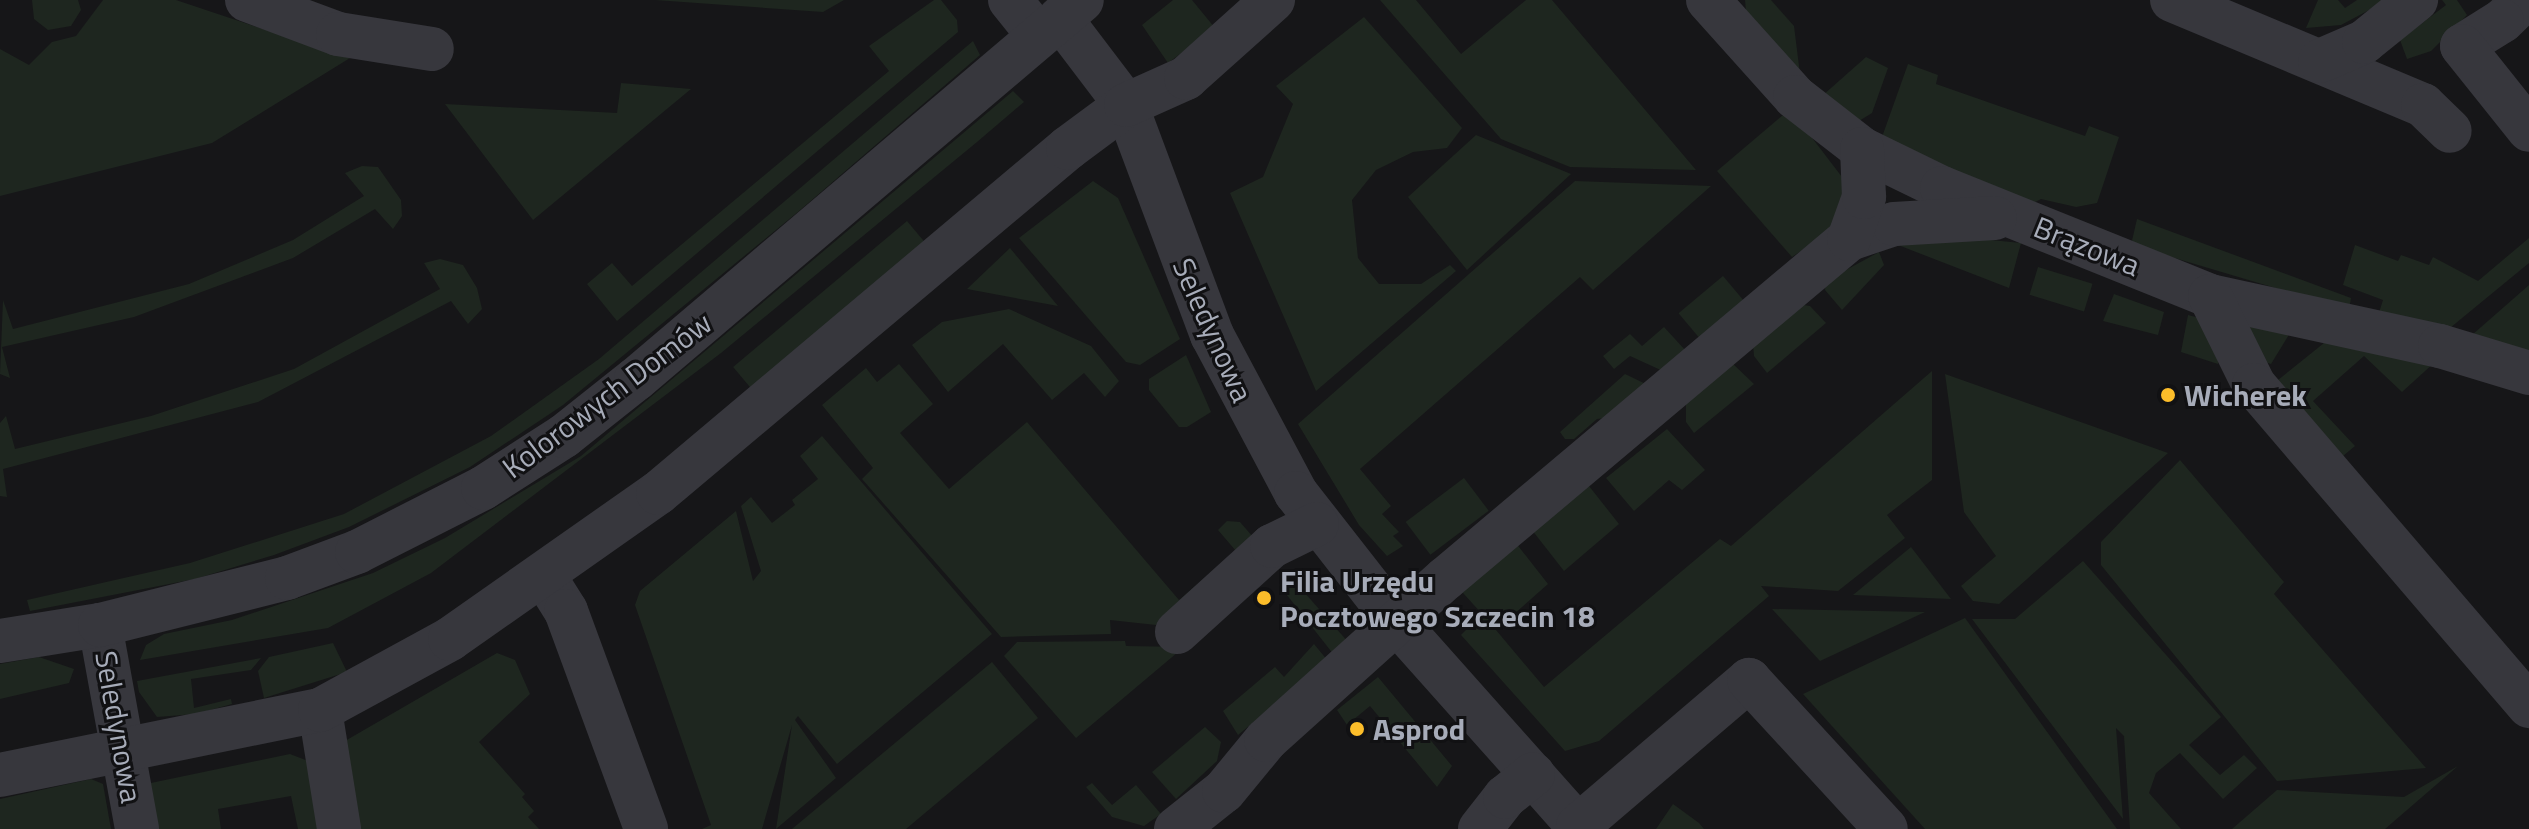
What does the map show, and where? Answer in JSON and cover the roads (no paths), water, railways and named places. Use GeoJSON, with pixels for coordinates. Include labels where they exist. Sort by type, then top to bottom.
{"type":"FeatureCollection","features":[{"type":"Feature","properties":{"kind":"street"},"geometry":{"type":"LineString","coordinates":[[247,0],[338,34],[432,49]]}},
{"type":"Feature","properties":{"kind":"street","name":"Seledynowa"},"geometry":{"type":"LineString","coordinates":[[1010,0],[1061,18],[1126,105],[1212,335],[1253,418],[1317,524],[1399,625],[1579,828]]}},
{"type":"Feature","properties":{"kind":"street"},"geometry":{"type":"LineString","coordinates":[[0,775],[320,710],[450,639],[544,576],[658,493],[1126,105],[1186,78],[1273,0]]}},
{"type":"Feature","properties":{"kind":"street","name":"Brązowa"},"geometry":{"type":"LineString","coordinates":[[1708,0],[1795,97],[1862,149],[2018,218],[2210,296],[2440,346],[2521,377]]}},
{"type":"Feature","properties":{"kind":"street"},"geometry":{"type":"LineString","coordinates":[[2172,0],[2423,105],[2450,131]]}},
{"type":"Feature","properties":{"kind":"street"},"geometry":{"type":"LineString","coordinates":[[2320,61],[2364,42],[2416,0]]}},
{"type":"Feature","properties":{"kind":"street"},"geometry":{"type":"LineString","coordinates":[[2524,0],[2502,21],[2462,46],[2529,130]]}},
{"type":"Feature","properties":{"kind":"street","name":"Kolorowych Domów"},"geometry":{"type":"LineString","coordinates":[[0,641],[100,625],[287,578],[357,552],[434,516],[531,458],[636,379],[1061,18]]}},
{"type":"Feature","properties":{"kind":"street"},"geometry":{"type":"LineString","coordinates":[[1849,239],[1864,197],[1862,149]]}},
{"type":"Feature","properties":{"kind":"street"},"geometry":{"type":"LineString","coordinates":[[1176,829],[1224,791],[1266,740],[1399,625],[1445,579],[1658,406],[1849,239],[1876,226],[1925,219],[2018,218]]}},
{"type":"Feature","properties":{"kind":"street"},"geometry":{"type":"LineString","coordinates":[[2210,296],[2254,385],[2529,706]]}},
{"type":"Feature","properties":{"kind":"street"},"geometry":{"type":"LineString","coordinates":[[1177,632],[1272,546],[1317,524]]}},
{"type":"Feature","properties":{"kind":"street"},"geometry":{"type":"LineString","coordinates":[[544,576],[566,611],[646,829]]}},
{"type":"Feature","properties":{"kind":"street","name":"Seledynowa"},"geometry":{"type":"LineString","coordinates":[[100,625],[137,829]]}},
{"type":"Feature","properties":{"kind":"street"},"geometry":{"type":"LineString","coordinates":[[1579,828],[1749,680],[1886,829]]}},
{"type":"Feature","properties":{"kind":"street"},"geometry":{"type":"LineString","coordinates":[[320,710],[339,829]]}},
{"type":"Feature","properties":{"kind":"street"},"geometry":{"type":"LineString","coordinates":[[1480,829],[1505,797],[1533,774]]}},
{"type":"Feature","properties":{"kind":"place","name":"Wicherek"},"geometry":{"type":"Point","coordinates":[2168,395]}},
{"type":"Feature","properties":{"kind":"place","name":"Filia Urzędu Pocztowego Szczecin 18"},"geometry":{"type":"Point","coordinates":[1264,598]}},
{"type":"Feature","properties":{"kind":"place","name":"Asprod"},"geometry":{"type":"Point","coordinates":[1357,729]}}]}
